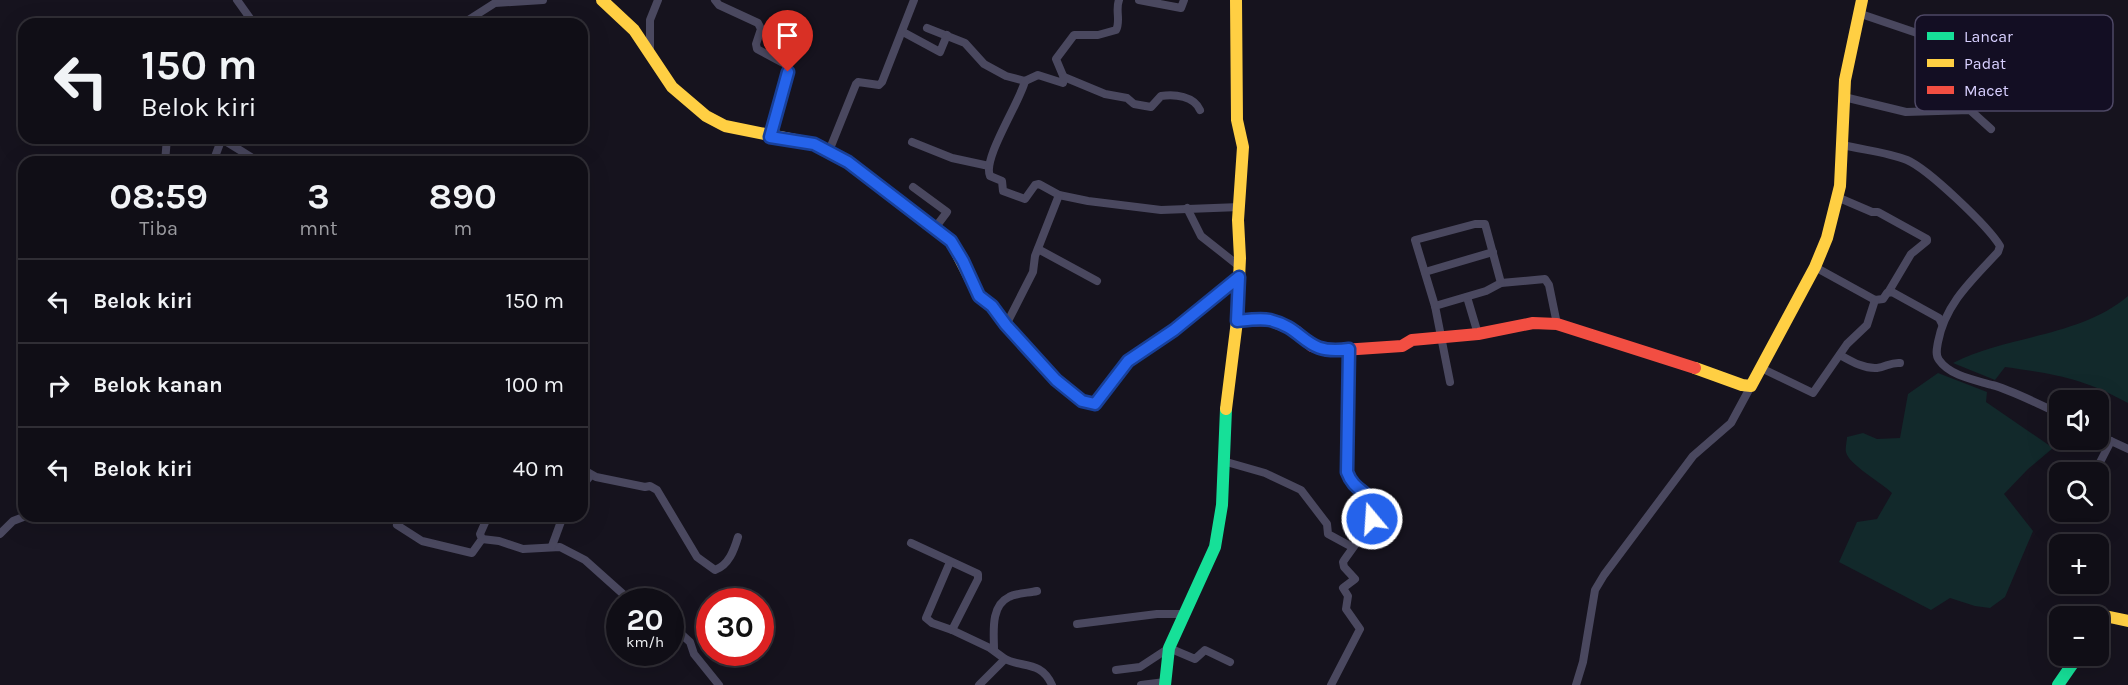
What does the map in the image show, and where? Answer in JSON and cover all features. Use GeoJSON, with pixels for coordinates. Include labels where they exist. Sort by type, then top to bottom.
{"type":"FeatureCollection","features":[{"type":"Feature","properties":{"kind":"street"},"geometry":{"type":"LineString","coordinates":[[237,0],[250,18]]}},
{"type":"Feature","properties":{"kind":"street"},"geometry":{"type":"LineString","coordinates":[[471,18],[495,3],[543,0]]}},
{"type":"Feature","properties":{"kind":"street"},"geometry":{"type":"LineString","coordinates":[[602,0],[628,23],[672,87],[706,116],[725,126],[770,137],[814,144],[830,151],[848,162],[951,241],[979,296],[992,306],[1006,325],[1056,380],[1082,401],[1095,404],[1128,361],[1174,330],[1239,271]]}},
{"type":"Feature","properties":{"kind":"street"},"geometry":{"type":"LineString","coordinates":[[651,55],[650,20],[658,0]]}},
{"type":"Feature","properties":{"kind":"street"},"geometry":{"type":"LineString","coordinates":[[715,0],[719,5],[758,23],[761,29],[756,44],[757,49],[785,64],[788,72],[770,137]]}},
{"type":"Feature","properties":{"kind":"street"},"geometry":{"type":"LineString","coordinates":[[830,151],[856,84],[858,82],[879,85],[882,82],[914,0]]}},
{"type":"Feature","properties":{"kind":"street"},"geometry":{"type":"LineString","coordinates":[[927,27],[965,43],[984,64],[1006,76],[1025,81],[1038,75],[1060,83],[1064,81],[1064,76],[1056,59],[1058,55],[1074,35],[1096,35],[1116,30],[1119,0]]}},
{"type":"Feature","properties":{"kind":"street"},"geometry":{"type":"LineString","coordinates":[[1139,0],[1181,8],[1184,0]]}},
{"type":"Feature","properties":{"kind":"street"},"geometry":{"type":"LineString","coordinates":[[1141,685],[1165,684],[1169,648],[1215,547],[1222,505],[1223,461],[1237,321],[1243,147],[1237,120],[1236,0]]}},
{"type":"Feature","properties":{"kind":"street"},"geometry":{"type":"LineString","coordinates":[[1576,685],[1583,662],[1595,590],[1693,456],[1731,423],[1815,267],[1827,238],[1837,197],[1843,145],[1844,97],[1850,49],[1860,6],[1915,27]]}},
{"type":"Feature","properties":{"kind":"street"},"geometry":{"type":"LineString","coordinates":[[903,32],[940,52],[947,35]]}},
{"type":"Feature","properties":{"kind":"street"},"geometry":{"type":"LineString","coordinates":[[1064,76],[1105,94],[1126,97],[1137,105],[1151,107],[1161,96],[1168,95],[1188,98],[1196,103],[1200,110]]}},
{"type":"Feature","properties":{"kind":"street"},"geometry":{"type":"LineString","coordinates":[[1025,81],[989,166],[988,175],[1002,181],[1002,190],[1005,192],[1025,199],[1037,184],[1059,195],[1094,202],[1161,210],[1240,207]]}},
{"type":"Feature","properties":{"kind":"street"},"geometry":{"type":"LineString","coordinates":[[1844,97],[1906,112],[1938,111]]}},
{"type":"Feature","properties":{"kind":"street"},"geometry":{"type":"LineString","coordinates":[[1971,111],[1991,129]]}},
{"type":"Feature","properties":{"kind":"street"},"geometry":{"type":"LineString","coordinates":[[912,142],[952,158],[975,161],[989,166]]}},
{"type":"Feature","properties":{"kind":"street"},"geometry":{"type":"LineString","coordinates":[[230,144],[249,156]]}},
{"type":"Feature","properties":{"kind":"street"},"geometry":{"type":"LineString","coordinates":[[1843,145],[1912,163],[1940,183],[1998,243],[2000,248],[1998,252],[1959,294],[1942,324],[1937,355],[1951,371],[1982,384],[1993,385],[2049,409]]}},
{"type":"Feature","properties":{"kind":"street"},"geometry":{"type":"LineString","coordinates":[[913,187],[947,212],[935,228]]}},
{"type":"Feature","properties":{"kind":"street"},"geometry":{"type":"LineString","coordinates":[[1006,325],[1033,272],[1038,249],[1059,195]]}},
{"type":"Feature","properties":{"kind":"street"},"geometry":{"type":"LineString","coordinates":[[1815,267],[1875,300],[1883,298],[1910,256],[1927,241],[1878,212],[1872,212],[1837,197]]}},
{"type":"Feature","properties":{"kind":"street"},"geometry":{"type":"LineString","coordinates":[[1187,208],[1201,236],[1239,271]]}},
{"type":"Feature","properties":{"kind":"street"},"geometry":{"type":"LineString","coordinates":[[1450,382],[1435,306],[1415,240],[1482,223],[1487,226],[1501,283]]}},
{"type":"Feature","properties":{"kind":"street"},"geometry":{"type":"LineString","coordinates":[[1038,249],[1097,281]]}},
{"type":"Feature","properties":{"kind":"street"},"geometry":{"type":"LineString","coordinates":[[1425,272],[1493,252]]}},
{"type":"Feature","properties":{"kind":"street"},"geometry":{"type":"LineString","coordinates":[[1435,306],[1467,297],[1501,283],[1545,279],[1550,285],[1557,324]]}},
{"type":"Feature","properties":{"kind":"street"},"geometry":{"type":"LineString","coordinates":[[1889,291],[1939,318],[1942,324]]}},
{"type":"Feature","properties":{"kind":"street"},"geometry":{"type":"LineString","coordinates":[[1467,297],[1478,334]]}},
{"type":"Feature","properties":{"kind":"street"},"geometry":{"type":"LineString","coordinates":[[1761,368],[1812,393],[1847,344],[1867,325],[1875,300]]}},
{"type":"Feature","properties":{"kind":"street"},"geometry":{"type":"LineString","coordinates":[[1237,321],[1269,320],[1296,332],[1319,349],[1329,351],[1402,346],[1407,341],[1478,334],[1533,323],[1557,324],[1751,386]]}},
{"type":"Feature","properties":{"kind":"street"},"geometry":{"type":"LineString","coordinates":[[1331,685],[1360,629],[1346,609],[1348,596],[1343,590],[1355,579],[1343,565],[1352,547],[1372,519],[1374,508],[1372,499],[1352,483],[1347,472],[1349,349]]}},
{"type":"Feature","properties":{"kind":"street"},"geometry":{"type":"LineString","coordinates":[[1840,355],[1868,368],[1877,368],[1891,362],[1900,363]]}},
{"type":"Feature","properties":{"kind":"street"},"geometry":{"type":"LineString","coordinates":[[2109,440],[2128,448]]}},
{"type":"Feature","properties":{"kind":"street"},"geometry":{"type":"LineString","coordinates":[[2101,462],[2112,441]]}},
{"type":"Feature","properties":{"kind":"street"},"geometry":{"type":"LineString","coordinates":[[1223,461],[1254,469],[1293,485],[1306,496],[1327,524],[1328,534],[1352,547]]}},
{"type":"Feature","properties":{"kind":"street"},"geometry":{"type":"LineString","coordinates":[[588,473],[645,487],[650,486],[658,490],[697,557],[715,570],[719,569],[733,554],[738,537]]}},
{"type":"Feature","properties":{"kind":"street"},"geometry":{"type":"LineString","coordinates":[[588,479],[591,475]]}},
{"type":"Feature","properties":{"kind":"street"},"geometry":{"type":"LineString","coordinates":[[0,534],[18,519]]}},
{"type":"Feature","properties":{"kind":"street"},"geometry":{"type":"LineString","coordinates":[[399,522],[397,525],[424,542],[472,553],[483,539]]}},
{"type":"Feature","properties":{"kind":"street"},"geometry":{"type":"LineString","coordinates":[[483,539],[480,534],[485,522]]}},
{"type":"Feature","properties":{"kind":"street"},"geometry":{"type":"LineString","coordinates":[[552,546],[561,522]]}},
{"type":"Feature","properties":{"kind":"street"},"geometry":{"type":"LineString","coordinates":[[483,539],[499,541],[523,549],[560,547],[581,558],[616,588]]}},
{"type":"Feature","properties":{"kind":"street"},"geometry":{"type":"LineString","coordinates":[[911,543],[976,572],[979,576],[952,630]]}},
{"type":"Feature","properties":{"kind":"street"},"geometry":{"type":"LineString","coordinates":[[950,562],[926,618],[932,623],[994,650],[1005,659],[1030,665],[1042,672],[1052,685]]}},
{"type":"Feature","properties":{"kind":"street"},"geometry":{"type":"LineString","coordinates":[[994,650],[995,615],[998,608],[1008,597],[1037,591]]}},
{"type":"Feature","properties":{"kind":"street"},"geometry":{"type":"LineString","coordinates":[[1077,624],[1184,612]]}},
{"type":"Feature","properties":{"kind":"street"},"geometry":{"type":"LineString","coordinates":[[2109,617],[2128,621]]}},
{"type":"Feature","properties":{"kind":"street"},"geometry":{"type":"LineString","coordinates":[[684,637],[690,642],[694,654],[719,685]]}},
{"type":"Feature","properties":{"kind":"street"},"geometry":{"type":"LineString","coordinates":[[1169,648],[1195,659],[1204,650],[1230,662]]}},
{"type":"Feature","properties":{"kind":"street"},"geometry":{"type":"LineString","coordinates":[[1116,670],[1140,667],[1169,648]]}},
{"type":"Feature","properties":{"kind":"street"},"geometry":{"type":"LineString","coordinates":[[979,685],[1005,659]]}},
{"type":"Feature","properties":{"kind":"street"},"geometry":{"type":"LineString","coordinates":[[2058,685],[2071,666]]}},
{"type":"Feature","properties":{"kind":"green space"},"geometry":{"type":"Polygon","coordinates":[[[2128,296],[2128,403],[2109,394],[2109,390],[2101,390],[2054,375],[2005,367],[1995,380],[1953,363],[1997,346],[2066,328],[2109,310],[2128,296]]]}},
{"type":"Feature","properties":{"kind":"green space"},"geometry":{"type":"Polygon","coordinates":[[[1938,373],[1987,392],[1986,402],[2049,445],[2051,450],[2004,494],[2033,531],[2005,597],[1990,608],[1950,598],[1931,610],[1839,562],[1857,522],[1877,519],[1892,493],[1848,457],[1847,437],[1863,433],[1877,439],[1900,438],[1908,394],[1938,373]]]}},
{"type":"Feature","properties":{"kind":"traffic: fast"},"geometry":{"type":"LineString","coordinates":[[985,300],[1056,380],[1082,401],[1095,404],[1128,361],[1146,349]]}},
{"type":"Feature","properties":{"kind":"traffic: fast"},"geometry":{"type":"LineString","coordinates":[[1165,685],[1169,648],[1215,547],[1222,505],[1226,409]]}},
{"type":"Feature","properties":{"kind":"traffic: fast"},"geometry":{"type":"LineString","coordinates":[[2058,685],[2071,666]]}},
{"type":"Feature","properties":{"kind":"traffic: slow"},"geometry":{"type":"LineString","coordinates":[[602,0],[634,30],[672,87],[706,116],[725,126],[815,144],[848,162],[951,241],[979,296],[985,300]]}},
{"type":"Feature","properties":{"kind":"traffic: slow"},"geometry":{"type":"LineString","coordinates":[[1226,409],[1237,321],[1240,258],[1238,220],[1243,147],[1237,120],[1236,0]]}},
{"type":"Feature","properties":{"kind":"traffic: slow"},"geometry":{"type":"LineString","coordinates":[[1695,368],[1742,385],[1751,386],[1815,267],[1827,238],[1840,186],[1845,80],[1862,0]]}},
{"type":"Feature","properties":{"kind":"traffic: slow"},"geometry":{"type":"LineString","coordinates":[[2109,617],[2128,621]]}},
{"type":"Feature","properties":{"kind":"traffic: jam"},"geometry":{"type":"LineString","coordinates":[[1146,349],[1174,330],[1239,277]]}},
{"type":"Feature","properties":{"kind":"traffic: jam"},"geometry":{"type":"LineString","coordinates":[[1237,321],[1269,320],[1296,331],[1312,346],[1328,351],[1402,346],[1412,340],[1478,334],[1533,323],[1557,324],[1695,368]]}},
{"type":"Feature","properties":{"kind":"route"},"geometry":{"type":"LineString","coordinates":[[788,72],[770,137],[814,144],[830,151],[848,162],[951,241],[979,296],[992,306],[1006,325],[1056,380],[1082,401],[1095,404],[1128,361],[1174,330],[1239,277],[1237,321],[1269,320],[1289,327],[1319,349],[1339,351],[1349,349],[1347,474],[1352,483],[1372,499],[1374,508],[1372,519]]}}]}
